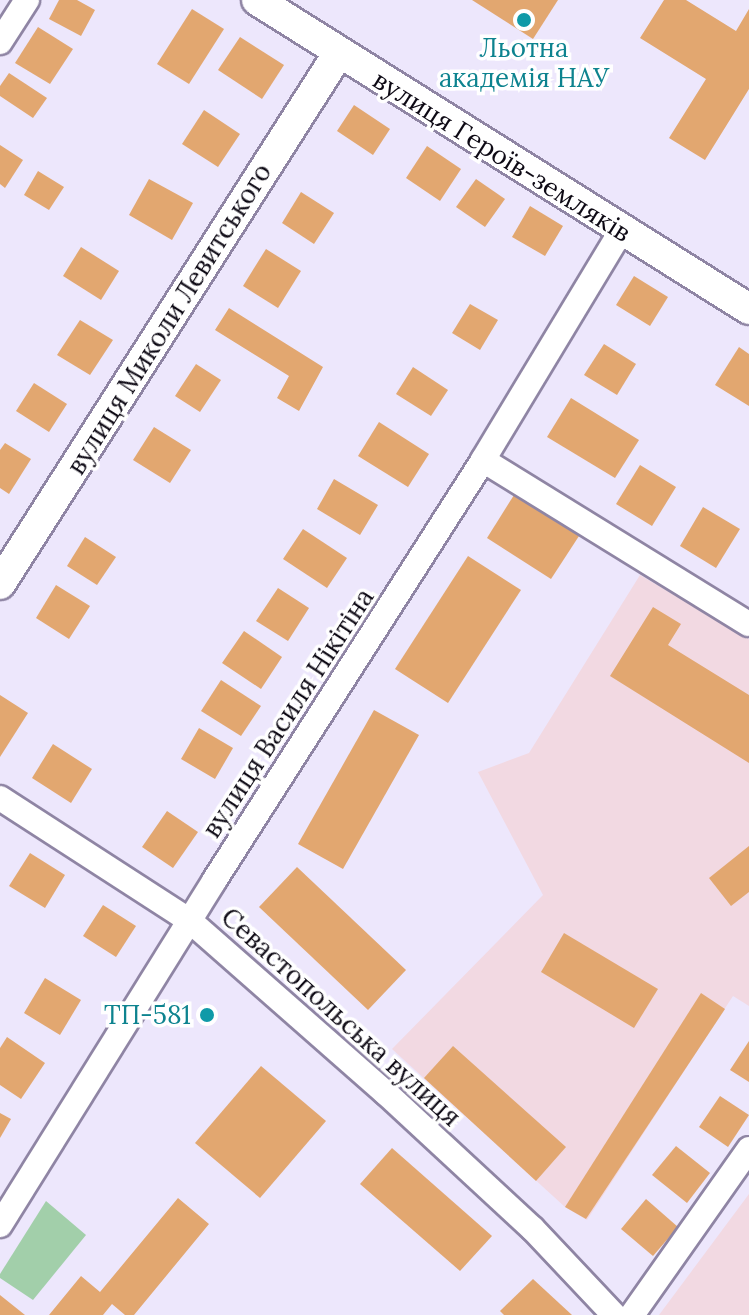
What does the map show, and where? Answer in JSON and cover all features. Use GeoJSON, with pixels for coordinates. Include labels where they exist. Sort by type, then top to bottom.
{"type":"FeatureCollection","features":[{"type":"Feature","properties":{"kind":"main road","name":"вулиця Героїв-земляків"},"geometry":{"type":"LineString","coordinates":[[257,0],[338,54],[749,309]]}},
{"type":"Feature","properties":{"kind":"main road","name":"вулиця Миколи Левитського"},"geometry":{"type":"LineString","coordinates":[[0,584],[338,54]]}},
{"type":"Feature","properties":{"kind":"street"},"geometry":{"type":"LineString","coordinates":[[0,42],[27,0]]}},
{"type":"Feature","properties":{"kind":"street","name":"вулиця Василя Нікітіна"},"geometry":{"type":"LineString","coordinates":[[0,1225],[483,460],[621,231]]}},
{"type":"Feature","properties":{"kind":"street"},"geometry":{"type":"LineString","coordinates":[[483,460],[749,624]]}},
{"type":"Feature","properties":{"kind":"street","name":"Севастопольська вулиця"},"geometry":{"type":"LineString","coordinates":[[0,798],[190,921],[386,1093],[532,1228],[614,1315]]}},
{"type":"Feature","properties":{"kind":"street"},"geometry":{"type":"LineString","coordinates":[[632,1315],[749,1149]]}},
{"type":"Feature","properties":{"kind":"shaded area"},"geometry":{"type":"Polygon","coordinates":[[[640,575],[749,639],[749,1006],[733,996],[587,1220],[565,1207],[392,1049],[543,895],[478,772],[529,753],[640,575]]]}},
{"type":"Feature","properties":{"kind":"shaded area"},"geometry":{"type":"Polygon","coordinates":[[[749,1194],[749,1315],[659,1315],[749,1194]]]}},
{"type":"Feature","properties":{"kind":"green space"},"geometry":{"type":"Polygon","coordinates":[[[46,1201],[86,1235],[33,1300],[0,1278],[0,1274],[46,1201]]]}},
{"type":"Feature","properties":{"kind":"building"},"geometry":{"type":"Polygon","coordinates":[[[59,0],[77,0],[95,10],[81,36],[49,19],[59,0]]]}},
{"type":"Feature","properties":{"kind":"building","name":"Льотна академія НАУ"},"geometry":{"type":"Polygon","coordinates":[[[472,0],[558,0],[533,39],[472,0]]]}},
{"type":"Feature","properties":{"kind":"building"},"geometry":{"type":"Polygon","coordinates":[[[664,0],[686,0],[736,31],[749,9],[749,89],[705,160],[669,138],[706,79],[640,38],[664,0]]]}},
{"type":"Feature","properties":{"kind":"building"},"geometry":{"type":"Polygon","coordinates":[[[192,9],[224,29],[189,84],[157,64],[192,9]]]}},
{"type":"Feature","properties":{"kind":"building"},"geometry":{"type":"Polygon","coordinates":[[[38,27],[73,49],[50,84],[15,63],[38,27]]]}},
{"type":"Feature","properties":{"kind":"building"},"geometry":{"type":"Polygon","coordinates":[[[240,37],[284,65],[262,99],[218,70],[240,37]]]}},
{"type":"Feature","properties":{"kind":"building"},"geometry":{"type":"Polygon","coordinates":[[[9,73],[47,98],[33,118],[0,96],[0,86],[9,73]]]}},
{"type":"Feature","properties":{"kind":"building"},"geometry":{"type":"Polygon","coordinates":[[[354,105],[390,129],[373,155],[337,131],[354,105]]]}},
{"type":"Feature","properties":{"kind":"building"},"geometry":{"type":"Polygon","coordinates":[[[204,110],[240,134],[218,167],[182,144],[204,110]]]}},
{"type":"Feature","properties":{"kind":"building"},"geometry":{"type":"Polygon","coordinates":[[[0,145],[23,160],[5,188],[0,184],[0,145]]]}},
{"type":"Feature","properties":{"kind":"building"},"geometry":{"type":"Polygon","coordinates":[[[427,146],[461,169],[440,201],[406,178],[427,146]]]}},
{"type":"Feature","properties":{"kind":"building"},"geometry":{"type":"Polygon","coordinates":[[[38,171],[64,187],[49,210],[24,195],[38,171]]]}},
{"type":"Feature","properties":{"kind":"building"},"geometry":{"type":"Polygon","coordinates":[[[149,179],[193,203],[172,240],[129,215],[149,179]]]}},
{"type":"Feature","properties":{"kind":"building"},"geometry":{"type":"Polygon","coordinates":[[[476,179],[505,199],[485,227],[456,207],[476,179]]]}},
{"type":"Feature","properties":{"kind":"building"},"geometry":{"type":"Polygon","coordinates":[[[301,192],[334,213],[314,244],[282,223],[301,192]]]}},
{"type":"Feature","properties":{"kind":"building"},"geometry":{"type":"Polygon","coordinates":[[[530,206],[563,226],[545,256],[512,237],[530,206]]]}},
{"type":"Feature","properties":{"kind":"building"},"geometry":{"type":"Polygon","coordinates":[[[81,247],[119,271],[101,300],[63,276],[81,247]]]}},
{"type":"Feature","properties":{"kind":"building"},"geometry":{"type":"Polygon","coordinates":[[[266,249],[301,271],[278,308],[243,286],[266,249]]]}},
{"type":"Feature","properties":{"kind":"building"},"geometry":{"type":"Polygon","coordinates":[[[634,276],[668,297],[650,326],[616,305],[634,276]]]}},
{"type":"Feature","properties":{"kind":"building"},"geometry":{"type":"Polygon","coordinates":[[[470,304],[498,320],[480,350],[452,333],[470,304]]]}},
{"type":"Feature","properties":{"kind":"building"},"geometry":{"type":"Polygon","coordinates":[[[229,308],[323,367],[299,411],[277,398],[289,376],[215,330],[229,308]]]}},
{"type":"Feature","properties":{"kind":"building"},"geometry":{"type":"Polygon","coordinates":[[[80,320],[113,340],[90,375],[57,355],[80,320]]]}},
{"type":"Feature","properties":{"kind":"building"},"geometry":{"type":"Polygon","coordinates":[[[604,344],[636,364],[617,395],[584,375],[604,344]]]}},
{"type":"Feature","properties":{"kind":"building"},"geometry":{"type":"Polygon","coordinates":[[[739,347],[749,354],[749,406],[715,385],[739,347]]]}},
{"type":"Feature","properties":{"kind":"building"},"geometry":{"type":"Polygon","coordinates":[[[196,364],[221,380],[200,412],[175,396],[196,364]]]}},
{"type":"Feature","properties":{"kind":"building"},"geometry":{"type":"Polygon","coordinates":[[[413,367],[448,390],[431,416],[396,394],[413,367]]]}},
{"type":"Feature","properties":{"kind":"building"},"geometry":{"type":"Polygon","coordinates":[[[34,383],[67,404],[49,432],[16,411],[34,383]]]}},
{"type":"Feature","properties":{"kind":"building"},"geometry":{"type":"Polygon","coordinates":[[[571,398],[639,440],[615,478],[547,437],[571,398]]]}},
{"type":"Feature","properties":{"kind":"building"},"geometry":{"type":"Polygon","coordinates":[[[379,422],[429,454],[408,487],[358,456],[379,422]]]}},
{"type":"Feature","properties":{"kind":"building"},"geometry":{"type":"Polygon","coordinates":[[[154,427],[191,450],[170,483],[133,460],[154,427]]]}},
{"type":"Feature","properties":{"kind":"building"},"geometry":{"type":"Polygon","coordinates":[[[5,443],[31,459],[9,494],[0,488],[0,450],[5,443]]]}},
{"type":"Feature","properties":{"kind":"building"},"geometry":{"type":"Polygon","coordinates":[[[640,465],[676,487],[652,526],[616,504],[640,465]]]}},
{"type":"Feature","properties":{"kind":"building"},"geometry":{"type":"Polygon","coordinates":[[[334,479],[378,505],[360,535],[317,509],[334,479]]]}},
{"type":"Feature","properties":{"kind":"building"},"geometry":{"type":"Polygon","coordinates":[[[514,495],[579,536],[551,579],[487,538],[514,495]]]}},
{"type":"Feature","properties":{"kind":"building"},"geometry":{"type":"Polygon","coordinates":[[[703,507],[740,529],[716,568],[680,546],[703,507]]]}},
{"type":"Feature","properties":{"kind":"building"},"geometry":{"type":"Polygon","coordinates":[[[303,529],[347,558],[327,588],[283,559],[303,529]]]}},
{"type":"Feature","properties":{"kind":"building"},"geometry":{"type":"Polygon","coordinates":[[[85,537],[116,557],[97,585],[67,566],[85,537]]]}},
{"type":"Feature","properties":{"kind":"building"},"geometry":{"type":"Polygon","coordinates":[[[468,556],[521,590],[448,703],[395,669],[468,556]]]}},
{"type":"Feature","properties":{"kind":"building"},"geometry":{"type":"Polygon","coordinates":[[[56,585],[90,606],[69,639],[36,618],[56,585]]]}},
{"type":"Feature","properties":{"kind":"building"},"geometry":{"type":"Polygon","coordinates":[[[278,588],[309,608],[288,641],[256,621],[278,588]]]}},
{"type":"Feature","properties":{"kind":"building"},"geometry":{"type":"Polygon","coordinates":[[[653,607],[681,624],[668,645],[749,695],[749,763],[610,676],[653,607]]]}},
{"type":"Feature","properties":{"kind":"building"},"geometry":{"type":"Polygon","coordinates":[[[244,631],[282,657],[261,689],[222,663],[244,631]]]}},
{"type":"Feature","properties":{"kind":"building"},"geometry":{"type":"Polygon","coordinates":[[[221,680],[261,706],[241,736],[201,711],[221,680]]]}},
{"type":"Feature","properties":{"kind":"building"},"geometry":{"type":"Polygon","coordinates":[[[0,695],[28,713],[0,757],[0,695]]]}},
{"type":"Feature","properties":{"kind":"building"},"geometry":{"type":"Polygon","coordinates":[[[374,710],[419,735],[343,869],[298,844],[374,710]]]}},
{"type":"Feature","properties":{"kind":"building"},"geometry":{"type":"Polygon","coordinates":[[[199,728],[233,748],[215,779],[181,759],[199,728]]]}},
{"type":"Feature","properties":{"kind":"building"},"geometry":{"type":"Polygon","coordinates":[[[53,744],[92,769],[71,803],[32,778],[53,744]]]}},
{"type":"Feature","properties":{"kind":"building"},"geometry":{"type":"Polygon","coordinates":[[[167,811],[198,832],[173,868],[142,847],[167,811]]]}},
{"type":"Feature","properties":{"kind":"building"},"geometry":{"type":"Polygon","coordinates":[[[749,846],[749,892],[731,906],[709,878],[749,846]]]}},
{"type":"Feature","properties":{"kind":"building"},"geometry":{"type":"Polygon","coordinates":[[[30,853],[65,875],[45,908],[9,886],[30,853]]]}},
{"type":"Feature","properties":{"kind":"building"},"geometry":{"type":"Polygon","coordinates":[[[297,867],[406,970],[368,1010],[259,907],[297,867]]]}},
{"type":"Feature","properties":{"kind":"building"},"geometry":{"type":"Polygon","coordinates":[[[103,905],[136,926],[116,957],[83,936],[103,905]]]}},
{"type":"Feature","properties":{"kind":"building"},"geometry":{"type":"Polygon","coordinates":[[[564,933],[658,989],[634,1028],[541,972],[564,933]]]}},
{"type":"Feature","properties":{"kind":"building"},"geometry":{"type":"Polygon","coordinates":[[[45,978],[81,1000],[60,1035],[24,1013],[45,978]]]}},
{"type":"Feature","properties":{"kind":"building"},"geometry":{"type":"Polygon","coordinates":[[[701,993],[725,1009],[586,1219],[565,1207],[701,993]]]}},
{"type":"Feature","properties":{"kind":"building","name":"ТП-581"},"geometry":{"type":"Polygon","coordinates":[[[203,1007],[215,1016],[210,1023],[198,1015],[203,1007]]]}},
{"type":"Feature","properties":{"kind":"building"},"geometry":{"type":"Polygon","coordinates":[[[7,1037],[45,1063],[21,1099],[0,1085],[0,1048],[7,1037]]]}},
{"type":"Feature","properties":{"kind":"building"},"geometry":{"type":"Polygon","coordinates":[[[749,1041],[749,1082],[730,1070],[749,1041]]]}},
{"type":"Feature","properties":{"kind":"building"},"geometry":{"type":"Polygon","coordinates":[[[453,1046],[566,1147],[536,1181],[424,1078],[453,1046]]]}},
{"type":"Feature","properties":{"kind":"building"},"geometry":{"type":"Polygon","coordinates":[[[261,1066],[326,1121],[260,1198],[195,1143],[261,1066]]]}},
{"type":"Feature","properties":{"kind":"building"},"geometry":{"type":"Polygon","coordinates":[[[720,1096],[749,1115],[728,1147],[699,1127],[720,1096]]]}},
{"type":"Feature","properties":{"kind":"building"},"geometry":{"type":"Polygon","coordinates":[[[0,1113],[11,1119],[0,1138],[0,1113]]]}},
{"type":"Feature","properties":{"kind":"building"},"geometry":{"type":"Polygon","coordinates":[[[676,1146],[710,1173],[687,1203],[652,1175],[676,1146]]]}},
{"type":"Feature","properties":{"kind":"building"},"geometry":{"type":"Polygon","coordinates":[[[392,1148],[492,1236],[460,1271],[360,1184],[392,1148]]]}},
{"type":"Feature","properties":{"kind":"building"},"geometry":{"type":"Polygon","coordinates":[[[178,1198],[209,1224],[134,1315],[125,1315],[112,1304],[103,1315],[49,1315],[81,1276],[100,1292],[178,1198]]]}},
{"type":"Feature","properties":{"kind":"building"},"geometry":{"type":"Polygon","coordinates":[[[646,1199],[678,1227],[653,1256],[621,1229],[646,1199]]]}},
{"type":"Feature","properties":{"kind":"building"},"geometry":{"type":"Polygon","coordinates":[[[533,1279],[572,1315],[504,1315],[500,1311],[533,1279]]]}},
{"type":"Feature","properties":{"kind":"building"},"geometry":{"type":"Polygon","coordinates":[[[0,1295],[25,1315],[0,1315],[0,1295]]]}},
{"type":"Feature","properties":{"kind":"place","name":"Льотна академія НАУ"},"geometry":{"type":"Point","coordinates":[524,20]}},
{"type":"Feature","properties":{"kind":"place","name":"ТП-581"},"geometry":{"type":"Point","coordinates":[207,1015]}}]}
